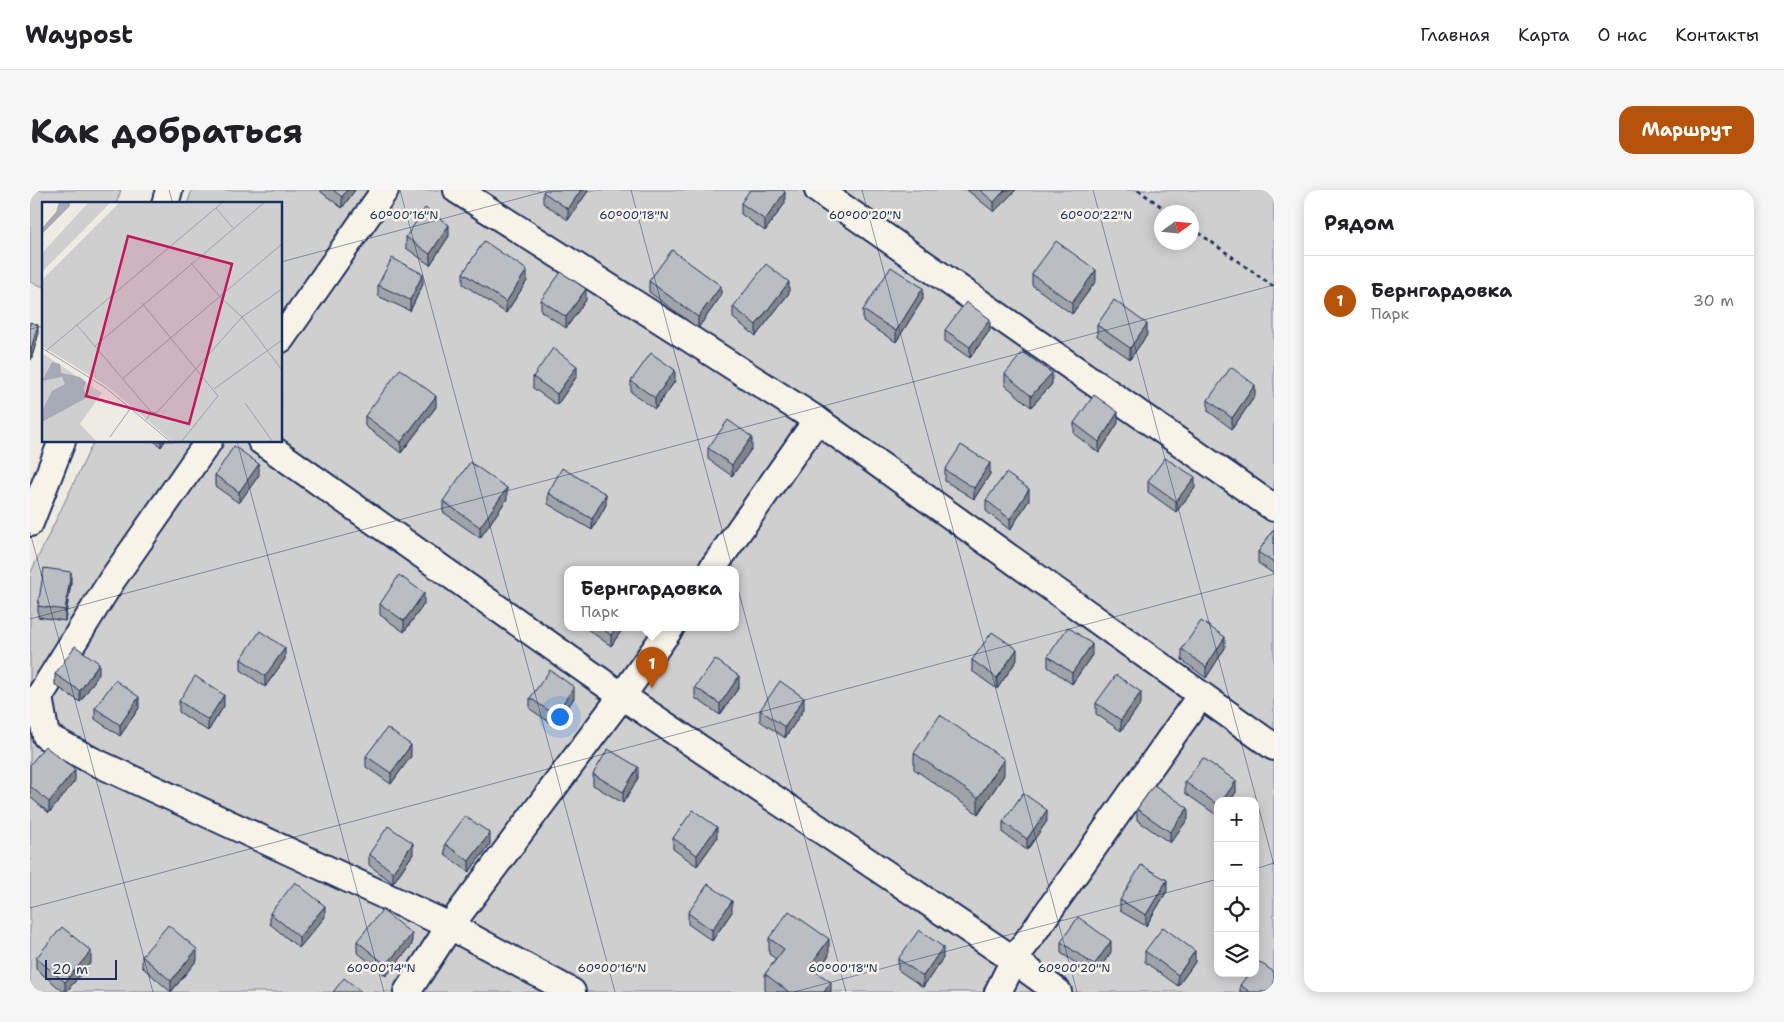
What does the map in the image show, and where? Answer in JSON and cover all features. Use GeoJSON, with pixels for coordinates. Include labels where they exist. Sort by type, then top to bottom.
{"type":"FeatureCollection","features":[{"type":"Feature","properties":{"kind":"street"},"geometry":{"type":"LineString","coordinates":[[282,338],[386,190]]}},
{"type":"Feature","properties":{"kind":"street"},"geometry":{"type":"LineString","coordinates":[[457,190],[817,420],[1274,746]]}},
{"type":"Feature","properties":{"kind":"street"},"geometry":{"type":"LineString","coordinates":[[818,190],[1274,508]]}},
{"type":"Feature","properties":{"kind":"street"},"geometry":{"type":"LineString","coordinates":[[714,566],[817,420]]}},
{"type":"Feature","properties":{"kind":"street"},"geometry":{"type":"LineString","coordinates":[[30,523],[62,442]]}},
{"type":"Feature","properties":{"kind":"street"},"geometry":{"type":"LineString","coordinates":[[208,442],[35,695],[46,736],[91,760],[450,926],[572,992]]}},
{"type":"Feature","properties":{"kind":"street"},"geometry":{"type":"LineString","coordinates":[[262,442],[622,696],[1014,960],[1058,992]]}},
{"type":"Feature","properties":{"kind":"street"},"geometry":{"type":"LineString","coordinates":[[407,992],[450,926],[622,696],[668,631]]}},
{"type":"Feature","properties":{"kind":"street"},"geometry":{"type":"LineString","coordinates":[[998,992],[1014,960],[1201,695]]}},
{"type":"Feature","properties":{"kind":"path"},"geometry":{"type":"LineString","coordinates":[[1138,190],[1159,205]]}},
{"type":"Feature","properties":{"kind":"path"},"geometry":{"type":"LineString","coordinates":[[1199,233],[1274,287]]}},
{"type":"Feature","properties":{"kind":"shaded area"},"geometry":{"type":"Polygon","coordinates":[[[30,190],[121,190],[117,202],[42,202],[42,286],[30,282],[30,190]]]}},
{"type":"Feature","properties":{"kind":"shaded area"},"geometry":{"type":"Polygon","coordinates":[[[192,190],[1274,190],[1274,992],[30,992],[30,574],[94,442],[282,442],[282,202],[188,202],[192,190]]]}},
{"type":"Feature","properties":{"kind":"building"},"geometry":{"type":"Polygon","coordinates":[[[333,190],[347,190],[342,197],[333,190]]]}},
{"type":"Feature","properties":{"kind":"building"},"geometry":{"type":"Polygon","coordinates":[[[545,190],[581,190],[568,209],[543,192],[545,190]]]}},
{"type":"Feature","properties":{"kind":"building"},"geometry":{"type":"Polygon","coordinates":[[[750,190],[783,190],[785,192],[765,220],[741,203],[750,190]]]}},
{"type":"Feature","properties":{"kind":"building"},"geometry":{"type":"Polygon","coordinates":[[[980,190],[1005,190],[994,202],[980,190]]]}},
{"type":"Feature","properties":{"kind":"building"},"geometry":{"type":"Polygon","coordinates":[[[425,208],[449,225],[430,254],[406,237],[425,208]]]}},
{"type":"Feature","properties":{"kind":"building"},"geometry":{"type":"Polygon","coordinates":[[[484,241],[527,270],[506,302],[463,273],[484,241]]]}},
{"type":"Feature","properties":{"kind":"building"},"geometry":{"type":"Polygon","coordinates":[[[1056,241],[1096,270],[1072,303],[1032,274],[1056,241]]]}},
{"type":"Feature","properties":{"kind":"building"},"geometry":{"type":"Polygon","coordinates":[[[672,250],[721,286],[698,317],[649,281],[672,250]]]}},
{"type":"Feature","properties":{"kind":"building"},"geometry":{"type":"Polygon","coordinates":[[[392,258],[423,274],[410,300],[378,285],[392,258]]]}},
{"type":"Feature","properties":{"kind":"building"},"geometry":{"type":"Polygon","coordinates":[[[766,264],[789,282],[756,325],[733,307],[766,264]]]}},
{"type":"Feature","properties":{"kind":"building"},"geometry":{"type":"Polygon","coordinates":[[[891,267],[923,288],[896,331],[863,310],[891,267]]]}},
{"type":"Feature","properties":{"kind":"building"},"geometry":{"type":"Polygon","coordinates":[[[561,272],[586,289],[566,317],[541,300],[561,272]]]}},
{"type":"Feature","properties":{"kind":"building"},"geometry":{"type":"Polygon","coordinates":[[[1114,300],[1147,324],[1130,348],[1097,325],[1114,300]]]}},
{"type":"Feature","properties":{"kind":"building"},"geometry":{"type":"Polygon","coordinates":[[[966,302],[990,319],[970,347],[945,330],[966,302]]]}},
{"type":"Feature","properties":{"kind":"building"},"geometry":{"type":"Polygon","coordinates":[[[30,322],[38,325],[31,349],[30,349],[30,322]]]}},
{"type":"Feature","properties":{"kind":"building"},"geometry":{"type":"Polygon","coordinates":[[[553,348],[577,366],[557,394],[533,377],[553,348]]]}},
{"type":"Feature","properties":{"kind":"building"},"geometry":{"type":"Polygon","coordinates":[[[1023,352],[1052,373],[1031,396],[1005,374],[1023,352]]]}},
{"type":"Feature","properties":{"kind":"building"},"geometry":{"type":"Polygon","coordinates":[[[651,353],[675,370],[655,398],[631,381],[651,353]]]}},
{"type":"Feature","properties":{"kind":"building"},"geometry":{"type":"Polygon","coordinates":[[[1231,367],[1255,385],[1232,418],[1208,400],[1231,367]]]}},
{"type":"Feature","properties":{"kind":"building"},"geometry":{"type":"Polygon","coordinates":[[[400,369],[436,396],[401,442],[365,416],[400,369]]]}},
{"type":"Feature","properties":{"kind":"building"},"geometry":{"type":"Polygon","coordinates":[[[1094,395],[1118,412],[1099,442],[1074,423],[1094,395]]]}},
{"type":"Feature","properties":{"kind":"building"},"geometry":{"type":"Polygon","coordinates":[[[728,420],[752,437],[732,465],[708,448],[728,420]]]}},
{"type":"Feature","properties":{"kind":"building"},"geometry":{"type":"Polygon","coordinates":[[[961,445],[990,463],[974,488],[945,470],[961,445]]]}},
{"type":"Feature","properties":{"kind":"building"},"geometry":{"type":"Polygon","coordinates":[[[234,446],[259,464],[239,492],[215,475],[234,446]]]}},
{"type":"Feature","properties":{"kind":"building"},"geometry":{"type":"Polygon","coordinates":[[[1165,458],[1195,477],[1176,501],[1148,481],[1165,458]]]}},
{"type":"Feature","properties":{"kind":"building"},"geometry":{"type":"Polygon","coordinates":[[[470,462],[507,488],[480,527],[443,501],[470,462]]]}},
{"type":"Feature","properties":{"kind":"building"},"geometry":{"type":"Polygon","coordinates":[[[562,468],[606,494],[592,519],[548,493],[562,468]]]}},
{"type":"Feature","properties":{"kind":"building"},"geometry":{"type":"Polygon","coordinates":[[[1006,473],[1029,489],[1010,519],[986,500],[1006,473]]]}},
{"type":"Feature","properties":{"kind":"building"},"geometry":{"type":"Polygon","coordinates":[[[1274,529],[1274,563],[1258,552],[1274,529]]]}},
{"type":"Feature","properties":{"kind":"building"},"geometry":{"type":"Polygon","coordinates":[[[44,568],[71,572],[65,610],[38,606],[44,568]]]}},
{"type":"Feature","properties":{"kind":"building"},"geometry":{"type":"Polygon","coordinates":[[[399,575],[424,593],[404,621],[380,604],[399,575]]]}},
{"type":"Feature","properties":{"kind":"building"},"geometry":{"type":"Polygon","coordinates":[[[1201,621],[1225,637],[1206,667],[1182,649],[1201,621]]]}},
{"type":"Feature","properties":{"kind":"building"},"geometry":{"type":"Polygon","coordinates":[[[1068,627],[1092,644],[1072,673],[1048,656],[1068,627]]]}},
{"type":"Feature","properties":{"kind":"building"},"geometry":{"type":"Polygon","coordinates":[[[260,631],[285,648],[265,676],[241,659],[260,631]]]}},
{"type":"Feature","properties":{"kind":"building"},"geometry":{"type":"Polygon","coordinates":[[[606,631],[614,631],[611,635],[606,631]]]}},
{"type":"Feature","properties":{"kind":"building"},"geometry":{"type":"Polygon","coordinates":[[[992,632],[1017,649],[997,678],[972,660],[992,632]]]}},
{"type":"Feature","properties":{"kind":"building"},"geometry":{"type":"Polygon","coordinates":[[[75,646],[99,663],[80,691],[55,674],[75,646]]]}},
{"type":"Feature","properties":{"kind":"building"},"geometry":{"type":"Polygon","coordinates":[[[715,659],[739,676],[720,704],[695,687],[715,659]]]}},
{"type":"Feature","properties":{"kind":"building"},"geometry":{"type":"Polygon","coordinates":[[[550,670],[574,687],[555,715],[530,698],[550,670]]]}},
{"type":"Feature","properties":{"kind":"building"},"geometry":{"type":"Polygon","coordinates":[[[1116,675],[1141,692],[1121,720],[1096,703],[1116,675]]]}},
{"type":"Feature","properties":{"kind":"building"},"geometry":{"type":"Polygon","coordinates":[[[195,676],[224,695],[208,720],[179,701],[195,676]]]}},
{"type":"Feature","properties":{"kind":"building"},"geometry":{"type":"Polygon","coordinates":[[[115,680],[139,697],[120,725],[95,708],[115,680]]]}},
{"type":"Feature","properties":{"kind":"building"},"geometry":{"type":"Polygon","coordinates":[[[780,681],[804,698],[785,727],[760,710],[780,681]]]}},
{"type":"Feature","properties":{"kind":"building"},"geometry":{"type":"Polygon","coordinates":[[[940,715],[1004,759],[978,798],[914,753],[940,715]]]}},
{"type":"Feature","properties":{"kind":"building"},"geometry":{"type":"Polygon","coordinates":[[[387,728],[411,745],[391,773],[366,756],[387,728]]]}},
{"type":"Feature","properties":{"kind":"building"},"geometry":{"type":"Polygon","coordinates":[[[45,746],[75,770],[49,802],[30,786],[30,765],[45,746]]]}},
{"type":"Feature","properties":{"kind":"building"},"geometry":{"type":"Polygon","coordinates":[[[608,749],[638,767],[623,792],[593,774],[608,749]]]}},
{"type":"Feature","properties":{"kind":"building"},"geometry":{"type":"Polygon","coordinates":[[[1203,758],[1236,781],[1225,797],[1214,797],[1214,802],[1185,782],[1203,758]]]}},
{"type":"Feature","properties":{"kind":"building"},"geometry":{"type":"Polygon","coordinates":[[[1154,785],[1188,808],[1170,832],[1137,809],[1154,785]]]}},
{"type":"Feature","properties":{"kind":"building"},"geometry":{"type":"Polygon","coordinates":[[[1023,793],[1047,810],[1027,839],[1003,822],[1023,793]]]}},
{"type":"Feature","properties":{"kind":"building"},"geometry":{"type":"Polygon","coordinates":[[[693,810],[717,827],[697,855],[673,838],[693,810]]]}},
{"type":"Feature","properties":{"kind":"building"},"geometry":{"type":"Polygon","coordinates":[[[465,816],[490,833],[469,861],[445,844],[465,816]]]}},
{"type":"Feature","properties":{"kind":"building"},"geometry":{"type":"Polygon","coordinates":[[[388,826],[413,843],[393,872],[369,854],[388,826]]]}},
{"type":"Feature","properties":{"kind":"building"},"geometry":{"type":"Polygon","coordinates":[[[1141,865],[1167,880],[1146,915],[1120,900],[1141,865]]]}},
{"type":"Feature","properties":{"kind":"building"},"geometry":{"type":"Polygon","coordinates":[[[295,882],[325,906],[299,937],[270,913],[295,882]]]}},
{"type":"Feature","properties":{"kind":"building"},"geometry":{"type":"Polygon","coordinates":[[[708,884],[732,901],[712,930],[688,913],[708,884]]]}},
{"type":"Feature","properties":{"kind":"building"},"geometry":{"type":"Polygon","coordinates":[[[382,910],[412,934],[386,965],[357,941],[382,910]]]}},
{"type":"Feature","properties":{"kind":"building"},"geometry":{"type":"Polygon","coordinates":[[[789,911],[829,939],[809,967],[831,982],[824,992],[789,992],[765,974],[784,949],[769,938],[789,911]]]}},
{"type":"Feature","properties":{"kind":"building"},"geometry":{"type":"Polygon","coordinates":[[[1078,917],[1111,941],[1094,965],[1061,942],[1078,917]]]}},
{"type":"Feature","properties":{"kind":"building"},"geometry":{"type":"Polygon","coordinates":[[[168,925],[197,949],[171,981],[142,956],[168,925]]]}},
{"type":"Feature","properties":{"kind":"building"},"geometry":{"type":"Polygon","coordinates":[[[62,927],[91,951],[65,982],[36,958],[62,927]]]}},
{"type":"Feature","properties":{"kind":"building"},"geometry":{"type":"Polygon","coordinates":[[[1163,927],[1195,951],[1178,975],[1145,951],[1163,927]]]}},
{"type":"Feature","properties":{"kind":"building"},"geometry":{"type":"Polygon","coordinates":[[[919,930],[943,947],[923,976],[898,959],[919,930]]]}},
{"type":"Feature","properties":{"kind":"building"},"geometry":{"type":"Polygon","coordinates":[[[1259,962],[1274,972],[1274,992],[1250,992],[1240,985],[1246,977],[1259,977],[1259,962]]]}},
{"type":"Feature","properties":{"kind":"building"},"geometry":{"type":"Polygon","coordinates":[[[344,978],[362,992],[333,992],[344,978]]]}},
{"type":"Feature","properties":{"kind":"place","name":"Бернгардовка"},"geometry":{"type":"Point","coordinates":[652,688]}}]}
